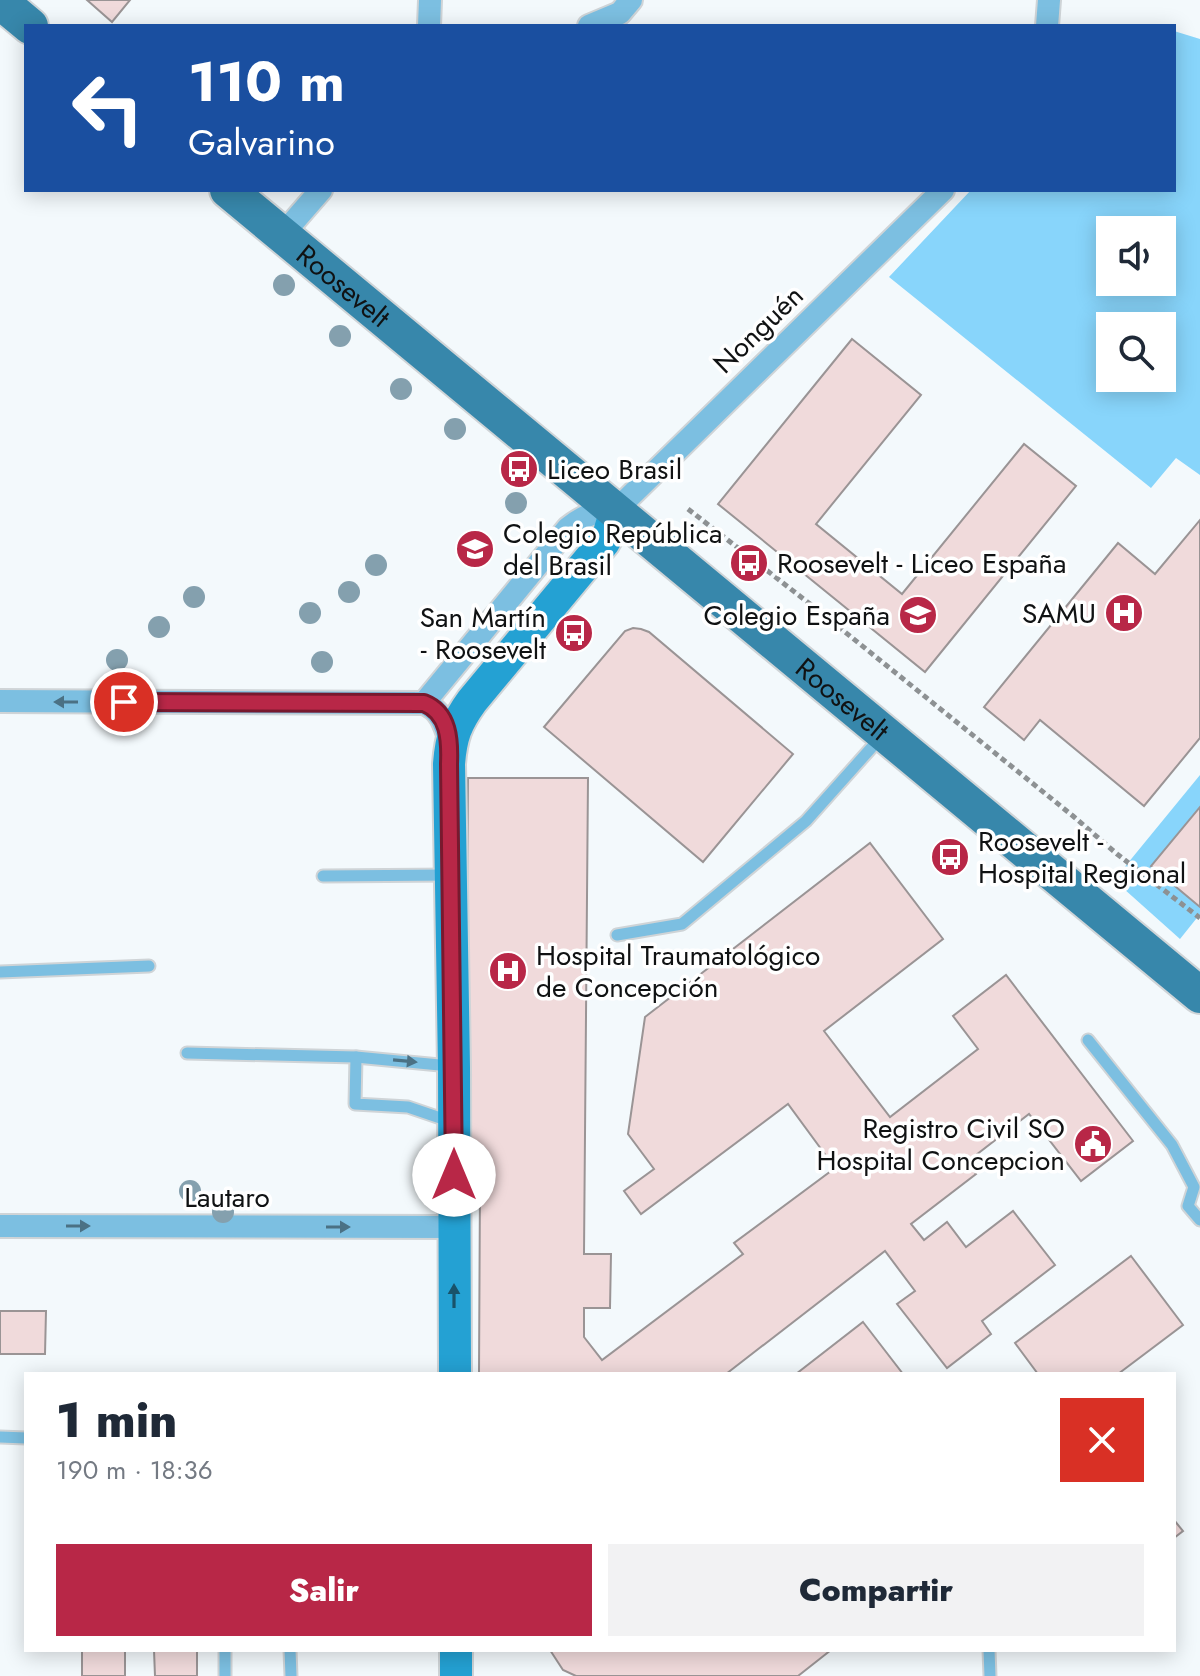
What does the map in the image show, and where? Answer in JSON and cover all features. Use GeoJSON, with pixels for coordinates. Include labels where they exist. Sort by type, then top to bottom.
{"type":"FeatureCollection","features":[{"type":"Feature","properties":{"kind":"main road"},"geometry":{"type":"LineString","coordinates":[[0,1],[28,24]]}},
{"type":"Feature","properties":{"kind":"main road","name":"Roosevelt"},"geometry":{"type":"LineString","coordinates":[[230,192],[1200,995]]}},
{"type":"Feature","properties":{"kind":"main road"},"geometry":{"type":"LineString","coordinates":[[455,1372],[450,741],[472,701],[604,542],[616,510]]}},
{"type":"Feature","properties":{"kind":"main road"},"geometry":{"type":"LineString","coordinates":[[456,1652],[456,1676]]}},
{"type":"Feature","properties":{"kind":"street"},"geometry":{"type":"LineString","coordinates":[[429,24],[430,0]]}},
{"type":"Feature","properties":{"kind":"street"},"geometry":{"type":"LineString","coordinates":[[594,24],[620,13],[631,0]]}},
{"type":"Feature","properties":{"kind":"street"},"geometry":{"type":"LineString","coordinates":[[1047,24],[1049,0]]}},
{"type":"Feature","properties":{"kind":"street"},"geometry":{"type":"LineString","coordinates":[[282,235],[319,192]]}},
{"type":"Feature","properties":{"kind":"street","name":"Nonguén"},"geometry":{"type":"LineString","coordinates":[[616,510],[940,192]]}},
{"type":"Feature","properties":{"kind":"street"},"geometry":{"type":"LineString","coordinates":[[424,703],[568,528],[591,514],[616,510]]}},
{"type":"Feature","properties":{"kind":"street"},"geometry":{"type":"LineString","coordinates":[[0,701],[424,703],[442,718],[450,741]]}},
{"type":"Feature","properties":{"kind":"street","name":"Lautaro"},"geometry":{"type":"LineString","coordinates":[[0,1226],[454,1227]]}},
{"type":"Feature","properties":{"kind":"lane"},"geometry":{"type":"LineString","coordinates":[[617,935],[682,924],[806,821],[884,734]]}},
{"type":"Feature","properties":{"kind":"lane"},"geometry":{"type":"LineString","coordinates":[[323,876],[450,875]]}},
{"type":"Feature","properties":{"kind":"lane"},"geometry":{"type":"LineString","coordinates":[[0,972],[149,966]]}},
{"type":"Feature","properties":{"kind":"lane"},"geometry":{"type":"LineString","coordinates":[[1088,1040],[1172,1145],[1194,1187],[1188,1206],[1200,1220]]}},
{"type":"Feature","properties":{"kind":"lane"},"geometry":{"type":"LineString","coordinates":[[187,1053],[356,1057],[454,1067]]}},
{"type":"Feature","properties":{"kind":"lane"},"geometry":{"type":"LineString","coordinates":[[356,1057],[355,1104],[408,1107],[454,1123]]}},
{"type":"Feature","properties":{"kind":"lane"},"geometry":{"type":"LineString","coordinates":[[0,1437],[24,1438]]}},
{"type":"Feature","properties":{"kind":"lane"},"geometry":{"type":"LineString","coordinates":[[225,1652],[225,1676]]}},
{"type":"Feature","properties":{"kind":"lane"},"geometry":{"type":"LineString","coordinates":[[290,1652],[291,1676]]}},
{"type":"Feature","properties":{"kind":"lane"},"geometry":{"type":"LineString","coordinates":[[989,1652],[990,1676]]}},
{"type":"Feature","properties":{"kind":"path"},"geometry":{"type":"LineString","coordinates":[[688,509],[1200,918]]}},
{"type":"Feature","properties":{"kind":"shaded area"},"geometry":{"type":"Polygon","coordinates":[[[1176,32],[1200,39],[1200,475],[1176,458],[1151,488],[889,277],[969,192],[1176,192],[1176,32]]]}},
{"type":"Feature","properties":{"kind":"shaded area"},"geometry":{"type":"Polygon","coordinates":[[[1200,775],[1200,807],[1151,866],[1200,907],[1200,914],[1180,939],[1114,880],[1200,775]]]}},
{"type":"Feature","properties":{"kind":"building"},"geometry":{"type":"Polygon","coordinates":[[[87,0],[130,0],[112,22],[87,0]]]}},
{"type":"Feature","properties":{"kind":"building"},"geometry":{"type":"Polygon","coordinates":[[[852,339],[921,395],[816,524],[902,594],[1024,444],[1076,486],[925,672],[718,504],[852,339]]]}},
{"type":"Feature","properties":{"kind":"building"},"geometry":{"type":"Polygon","coordinates":[[[1200,520],[1200,738],[1144,806],[1040,720],[1024,740],[984,707],[1118,543],[1155,574],[1200,520]]]}},
{"type":"Feature","properties":{"kind":"building"},"geometry":{"type":"Polygon","coordinates":[[[633,628],[649,632],[793,754],[703,862],[544,727],[625,631],[633,628]]]}},
{"type":"Feature","properties":{"kind":"building"},"geometry":{"type":"Polygon","coordinates":[[[468,778],[588,778],[584,1254],[611,1254],[610,1308],[584,1308],[584,1337],[602,1360],[743,1254],[734,1243],[835,1168],[788,1104],[641,1214],[624,1191],[654,1169],[628,1134],[645,1017],[870,843],[943,939],[824,1031],[890,1117],[978,1049],[953,1016],[1006,975],[1133,1141],[1081,1181],[1029,1114],[967,1162],[976,1174],[911,1224],[924,1240],[947,1222],[966,1247],[1013,1211],[1055,1265],[982,1321],[991,1334],[947,1368],[897,1304],[915,1291],[885,1251],[729,1372],[479,1372],[480,1183],[465,1183],[468,778]]]}},
{"type":"Feature","properties":{"kind":"building"},"geometry":{"type":"Polygon","coordinates":[[[1200,807],[1200,907],[1151,866],[1200,807]]]}},
{"type":"Feature","properties":{"kind":"building"},"geometry":{"type":"Polygon","coordinates":[[[1131,1256],[1183,1325],[1121,1372],[1037,1372],[1015,1343],[1131,1256]]]}},
{"type":"Feature","properties":{"kind":"building"},"geometry":{"type":"Polygon","coordinates":[[[0,1311],[46,1311],[45,1354],[0,1354],[0,1311]]]}},
{"type":"Feature","properties":{"kind":"building"},"geometry":{"type":"Polygon","coordinates":[[[863,1322],[901,1372],[799,1372],[863,1322]]]}},
{"type":"Feature","properties":{"kind":"building"},"geometry":{"type":"Polygon","coordinates":[[[1176,1522],[1183,1531],[1176,1536],[1176,1522]]]}},
{"type":"Feature","properties":{"kind":"building"},"geometry":{"type":"Polygon","coordinates":[[[82,1652],[125,1652],[125,1676],[82,1676],[82,1652]]]}},
{"type":"Feature","properties":{"kind":"building"},"geometry":{"type":"Polygon","coordinates":[[[154,1652],[197,1652],[197,1676],[155,1676],[154,1652]]]}},
{"type":"Feature","properties":{"kind":"building"},"geometry":{"type":"Polygon","coordinates":[[[551,1652],[828,1652],[798,1676],[576,1676],[563,1670],[551,1652]]]}},
{"type":"Feature","properties":{"kind":"place","name":"Liceo Brasil"},"geometry":{"type":"Point","coordinates":[519,469]}},
{"type":"Feature","properties":{"kind":"place","name":"Colegio República del Brasil"},"geometry":{"type":"Point","coordinates":[475,549]}},
{"type":"Feature","properties":{"kind":"place","name":"Roosevelt - Liceo España"},"geometry":{"type":"Point","coordinates":[749,563]}},
{"type":"Feature","properties":{"kind":"place","name":"SAMU"},"geometry":{"type":"Point","coordinates":[1124,613]}},
{"type":"Feature","properties":{"kind":"place","name":"Colegio España"},"geometry":{"type":"Point","coordinates":[918,615]}},
{"type":"Feature","properties":{"kind":"place","name":"San Martín - Roosevelt"},"geometry":{"type":"Point","coordinates":[574,633]}},
{"type":"Feature","properties":{"kind":"place","name":"Roosevelt - Hospital Regional"},"geometry":{"type":"Point","coordinates":[950,857]}},
{"type":"Feature","properties":{"kind":"place","name":"Hospital Traumatológico de Concepción"},"geometry":{"type":"Point","coordinates":[508,971]}},
{"type":"Feature","properties":{"kind":"place","name":"Registro Civil SO Hospital Concepcion"},"geometry":{"type":"Point","coordinates":[1093,1144]}},
{"type":"Feature","properties":{"kind":"route"},"geometry":{"type":"LineString","coordinates":[[124,702],[424,703],[442,718],[450,741],[454,1175]]}}]}
